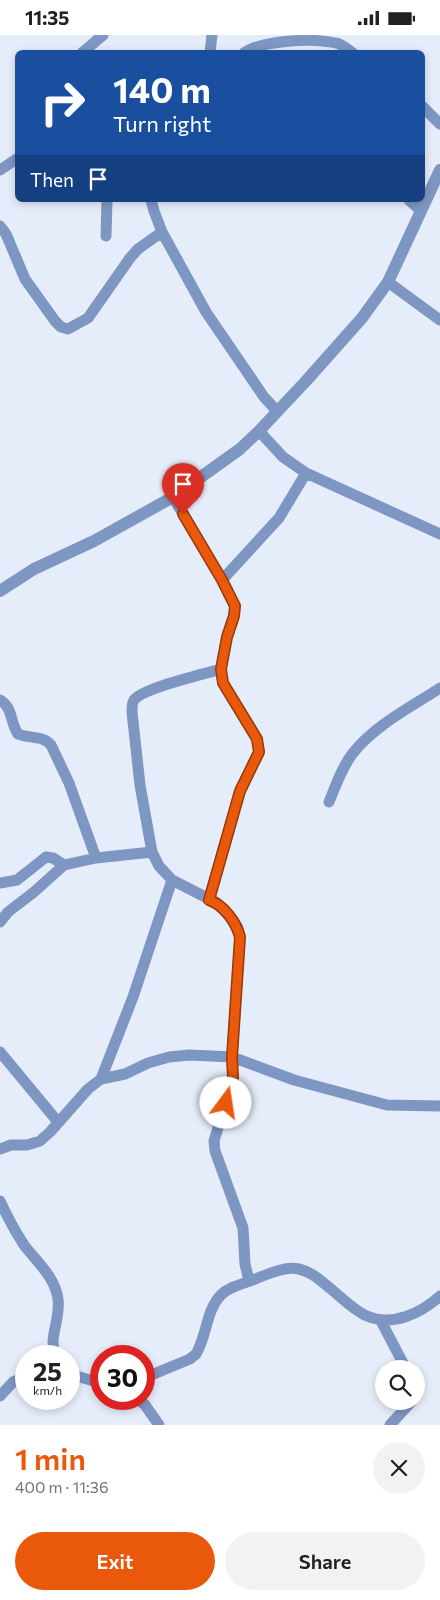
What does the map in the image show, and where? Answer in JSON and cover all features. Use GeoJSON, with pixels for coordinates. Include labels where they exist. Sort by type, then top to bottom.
{"type":"FeatureCollection","features":[{"type":"Feature","properties":{"kind":"street"},"geometry":{"type":"LineString","coordinates":[[86,50],[103,35]]}},
{"type":"Feature","properties":{"kind":"street"},"geometry":{"type":"LineString","coordinates":[[210,50],[212,35]]}},
{"type":"Feature","properties":{"kind":"street"},"geometry":{"type":"LineString","coordinates":[[250,50],[260,45],[299,38],[334,39],[349,50]]}},
{"type":"Feature","properties":{"kind":"street"},"geometry":{"type":"LineString","coordinates":[[425,109],[440,124]]}},
{"type":"Feature","properties":{"kind":"street"},"geometry":{"type":"LineString","coordinates":[[0,170],[15,160]]}},
{"type":"Feature","properties":{"kind":"street"},"geometry":{"type":"LineString","coordinates":[[0,591],[34,569],[94,541],[173,497],[240,449],[259,431],[362,318],[388,282],[440,170]]}},
{"type":"Feature","properties":{"kind":"street"},"geometry":{"type":"LineString","coordinates":[[106,236],[107,202]]}},
{"type":"Feature","properties":{"kind":"street"},"geometry":{"type":"LineString","coordinates":[[152,202],[162,232],[206,312],[264,397],[276,411]]}},
{"type":"Feature","properties":{"kind":"street"},"geometry":{"type":"LineString","coordinates":[[411,202],[422,211]]}},
{"type":"Feature","properties":{"kind":"street"},"geometry":{"type":"LineString","coordinates":[[0,226],[6,234],[25,279],[55,321],[61,327],[68,329],[88,318],[130,258],[138,249],[162,232]]}},
{"type":"Feature","properties":{"kind":"street"},"geometry":{"type":"LineString","coordinates":[[388,282],[440,320]]}},
{"type":"Feature","properties":{"kind":"street"},"geometry":{"type":"LineString","coordinates":[[259,431],[283,457],[306,473],[440,534]]}},
{"type":"Feature","properties":{"kind":"street"},"geometry":{"type":"LineString","coordinates":[[222,580],[279,518],[306,473]]}},
{"type":"Feature","properties":{"kind":"street"},"geometry":{"type":"LineString","coordinates":[[173,497],[222,580],[235,606],[221,669],[223,683],[257,739],[259,752],[240,791],[209,900]]}},
{"type":"Feature","properties":{"kind":"street"},"geometry":{"type":"LineString","coordinates":[[221,669],[174,682],[139,695],[134,700],[132,712],[138,767],[152,852],[160,866],[172,880],[217,903],[233,920],[238,928],[240,937],[232,1057],[233,1078],[214,1141],[215,1151],[243,1228],[245,1264],[249,1281]]}},
{"type":"Feature","properties":{"kind":"street"},"geometry":{"type":"LineString","coordinates":[[329,802],[344,766],[354,752],[392,719],[440,688]]}},
{"type":"Feature","properties":{"kind":"street"},"geometry":{"type":"LineString","coordinates":[[0,700],[8,706],[18,734],[43,739],[51,745],[69,783],[96,858]]}},
{"type":"Feature","properties":{"kind":"street"},"geometry":{"type":"LineString","coordinates":[[0,922],[8,912],[64,865],[96,858],[152,852]]}},
{"type":"Feature","properties":{"kind":"street"},"geometry":{"type":"LineString","coordinates":[[0,883],[17,879],[46,857],[53,858],[64,865]]}},
{"type":"Feature","properties":{"kind":"street"},"geometry":{"type":"LineString","coordinates":[[101,1079],[133,997],[172,880]]}},
{"type":"Feature","properties":{"kind":"street"},"geometry":{"type":"LineString","coordinates":[[0,1051],[58,1122]]}},
{"type":"Feature","properties":{"kind":"street"},"geometry":{"type":"LineString","coordinates":[[0,1149],[11,1145],[27,1145],[40,1141],[88,1089],[101,1079],[124,1074],[148,1063],[169,1057],[189,1055],[232,1057],[294,1080],[386,1105],[440,1106]]}},
{"type":"Feature","properties":{"kind":"street"},"geometry":{"type":"LineString","coordinates":[[0,1201],[24,1245],[52,1279],[59,1301],[53,1345]]}},
{"type":"Feature","properties":{"kind":"street"},"geometry":{"type":"LineString","coordinates":[[155,1373],[190,1359],[196,1354],[215,1304],[221,1295],[230,1288],[281,1270],[298,1269],[312,1274],[366,1316],[381,1321],[396,1320],[427,1308],[440,1296]]}},
{"type":"Feature","properties":{"kind":"street"},"geometry":{"type":"LineString","coordinates":[[381,1321],[401,1360]]}},
{"type":"Feature","properties":{"kind":"street"},"geometry":{"type":"LineString","coordinates":[[0,1396],[15,1381]]}},
{"type":"Feature","properties":{"kind":"street"},"geometry":{"type":"LineString","coordinates":[[148,1410],[159,1425]]}},
{"type":"Feature","properties":{"kind":"street"},"geometry":{"type":"LineString","coordinates":[[390,1425],[404,1410]]}},
{"type":"Feature","properties":{"kind":"route"},"geometry":{"type":"LineString","coordinates":[[183,514],[235,606],[221,669],[223,683],[257,739],[259,752],[240,791],[209,900],[217,903],[233,920],[238,928],[240,937],[232,1057],[233,1078],[226,1103]]}}]}
